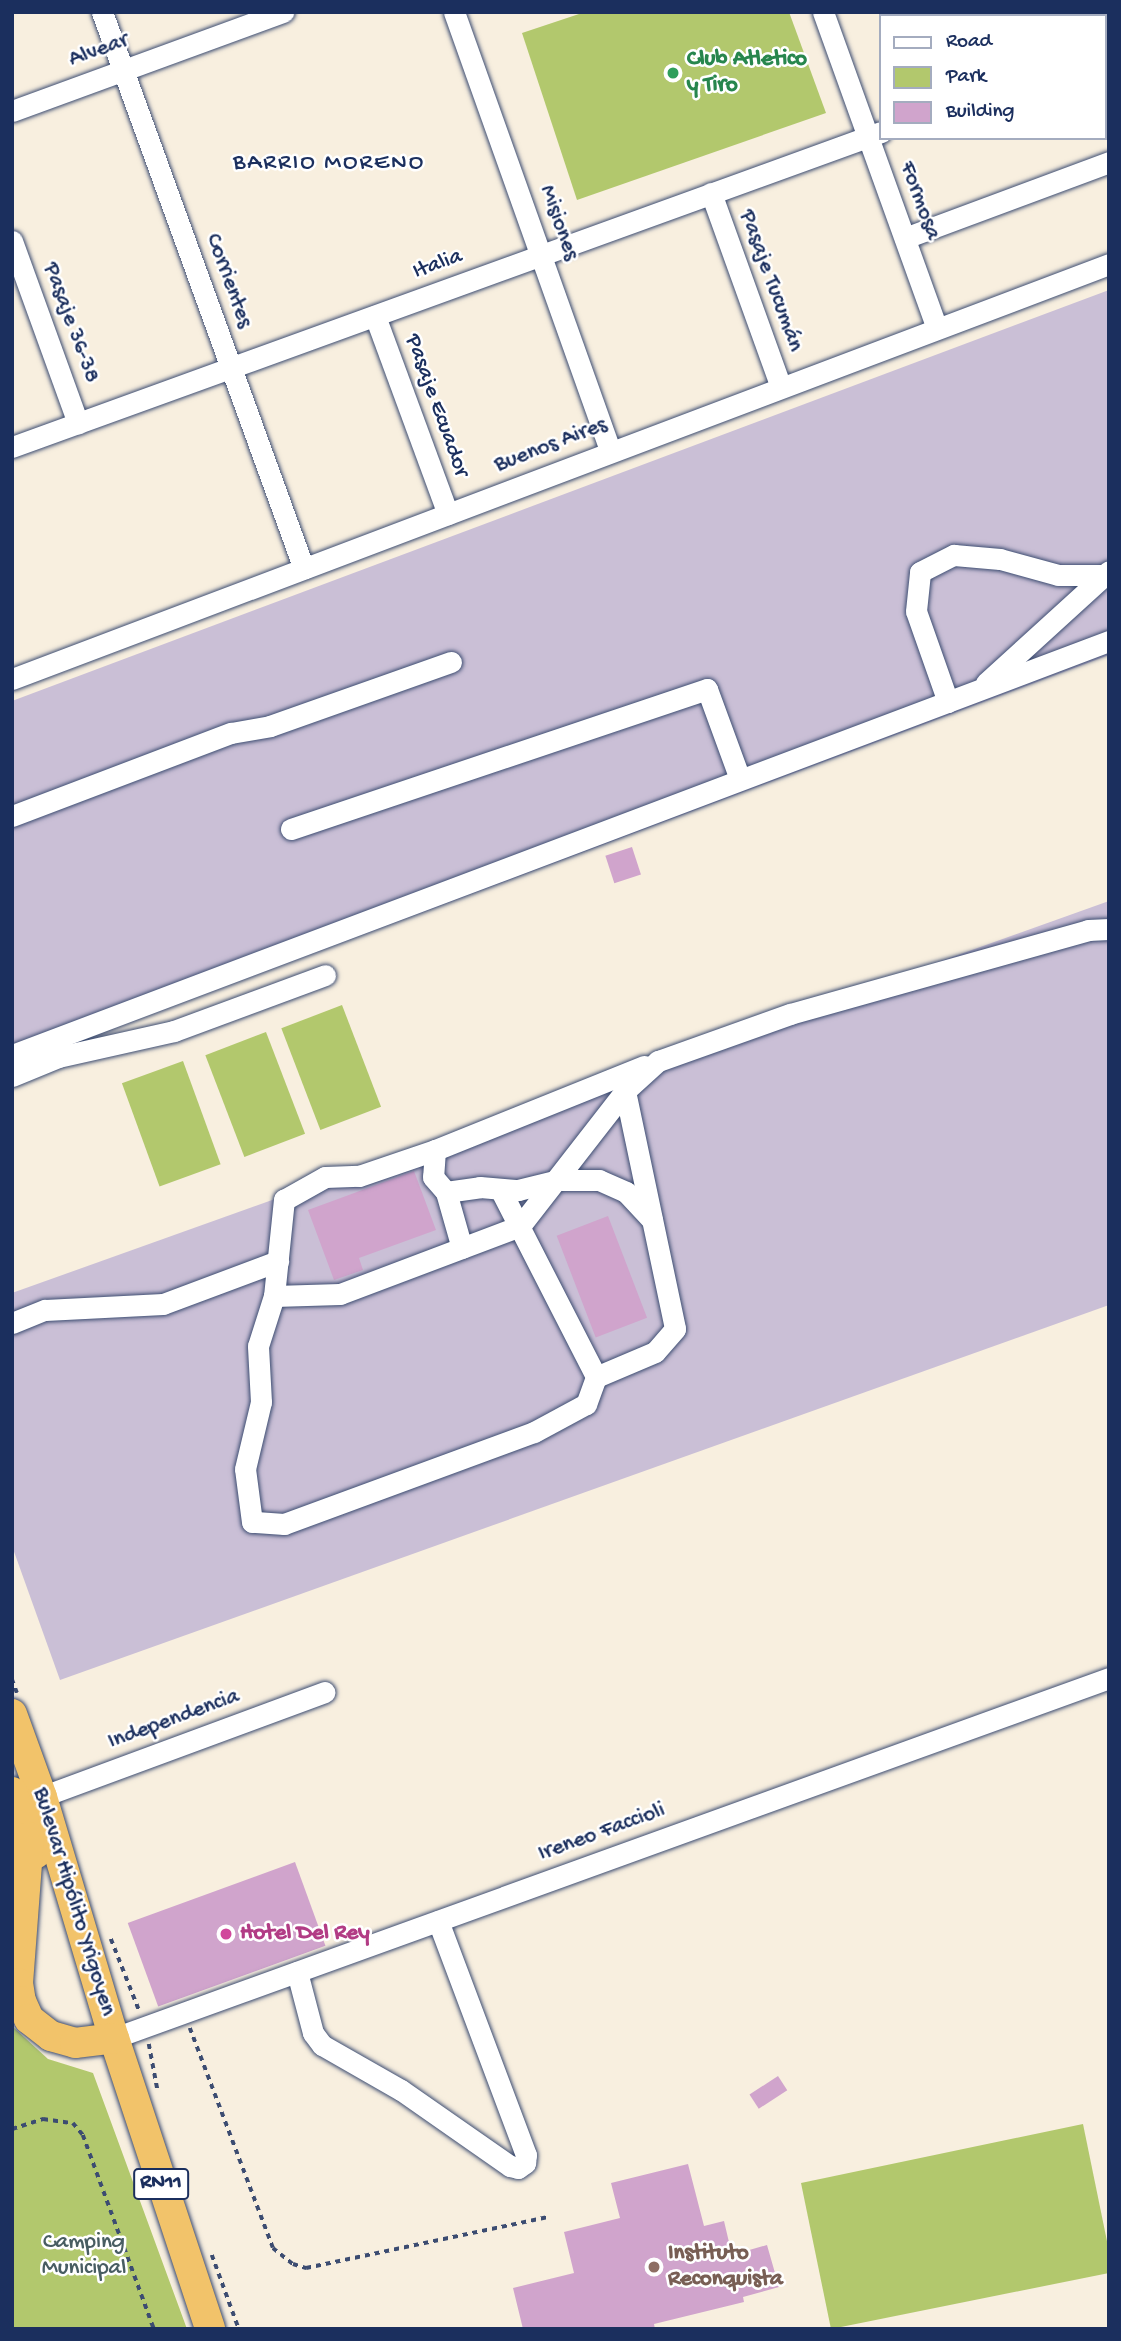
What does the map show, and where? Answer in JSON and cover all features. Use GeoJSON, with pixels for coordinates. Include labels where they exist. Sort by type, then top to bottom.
{"type":"FeatureCollection","features":[{"type":"Feature","properties":{"kind":"highway","name":"Bulevar Hipólito Yrigoyen"},"geometry":{"type":"LineString","coordinates":[[12,1714],[24,1812],[114,2038]]}},
{"type":"Feature","properties":{"kind":"highway","name":"RN11"},"geometry":{"type":"LineString","coordinates":[[24,1812],[18,1983],[29,2019],[51,2036],[75,2043],[114,2038],[210,2329]]}},
{"type":"Feature","properties":{"kind":"street","name":"Corrientes"},"geometry":{"type":"LineString","coordinates":[[102,12],[304,569]]}},
{"type":"Feature","properties":{"kind":"street","name":"Misiones"},"geometry":{"type":"LineString","coordinates":[[454,12],[610,451]]}},
{"type":"Feature","properties":{"kind":"street","name":"Formosa"},"geometry":{"type":"LineString","coordinates":[[823,12],[875,134],[905,238],[937,328]]}},
{"type":"Feature","properties":{"kind":"street","name":"Alvear"},"geometry":{"type":"LineString","coordinates":[[12,111],[277,13]]}},
{"type":"Feature","properties":{"kind":"street","name":"Italia"},"geometry":{"type":"LineString","coordinates":[[12,447],[875,134]]}},
{"type":"Feature","properties":{"kind":"street"},"geometry":{"type":"LineString","coordinates":[[905,238],[1109,162]]}},
{"type":"Feature","properties":{"kind":"street","name":"Pasaje Tucumán"},"geometry":{"type":"LineString","coordinates":[[711,193],[780,387]]}},
{"type":"Feature","properties":{"kind":"street","name":"Pasaje 36-38"},"geometry":{"type":"LineString","coordinates":[[12,241],[78,423]]}},
{"type":"Feature","properties":{"kind":"street","name":"Buenos Aires"},"geometry":{"type":"LineString","coordinates":[[12,679],[1109,264]]}},
{"type":"Feature","properties":{"kind":"street","name":"Pasaje Ecuador"},"geometry":{"type":"LineString","coordinates":[[375,316],[448,514]]}},
{"type":"Feature","properties":{"kind":"street"},"geometry":{"type":"LineString","coordinates":[[948,702],[916,611],[920,572],[954,555],[1000,559],[1058,575],[1107,573]]}},
{"type":"Feature","properties":{"kind":"street"},"geometry":{"type":"LineString","coordinates":[[978,690],[1107,573]]}},
{"type":"Feature","properties":{"kind":"street"},"geometry":{"type":"LineString","coordinates":[[12,1055],[1109,641]]}},
{"type":"Feature","properties":{"kind":"street"},"geometry":{"type":"LineString","coordinates":[[12,816],[231,733],[270,726],[451,662]]}},
{"type":"Feature","properties":{"kind":"street"},"geometry":{"type":"LineString","coordinates":[[291,829],[707,689],[740,779]]}},
{"type":"Feature","properties":{"kind":"street"},"geometry":{"type":"LineString","coordinates":[[625,1091],[675,1329],[655,1352],[596,1377],[586,1404],[534,1432],[284,1524],[252,1522],[245,1469],[261,1402],[258,1346],[274,1296],[284,1200],[325,1177],[359,1176],[435,1150],[659,1061],[790,1013],[1088,930],[1109,929]]}},
{"type":"Feature","properties":{"kind":"street"},"geometry":{"type":"LineString","coordinates":[[12,1076],[58,1057],[174,1031],[325,975]]}},
{"type":"Feature","properties":{"kind":"street"},"geometry":{"type":"LineString","coordinates":[[274,1296],[341,1294],[520,1226],[559,1180],[625,1091],[659,1061]]}},
{"type":"Feature","properties":{"kind":"street"},"geometry":{"type":"LineString","coordinates":[[435,1150],[433,1177],[446,1192],[462,1248]]}},
{"type":"Feature","properties":{"kind":"street"},"geometry":{"type":"LineString","coordinates":[[446,1192],[518,1190],[559,1180],[599,1180],[626,1192],[652,1220]]}},
{"type":"Feature","properties":{"kind":"street"},"geometry":{"type":"LineString","coordinates":[[500,1189],[596,1377]]}},
{"type":"Feature","properties":{"kind":"street"},"geometry":{"type":"LineString","coordinates":[[12,1323],[45,1310],[163,1304],[278,1261]]}},
{"type":"Feature","properties":{"kind":"street","name":"Ireneo Faccioli"},"geometry":{"type":"LineString","coordinates":[[114,2038],[1109,1678]]}},
{"type":"Feature","properties":{"kind":"street","name":"Independencia"},"geometry":{"type":"LineString","coordinates":[[24,1812],[324,1692]]}},
{"type":"Feature","properties":{"kind":"street"},"geometry":{"type":"LineString","coordinates":[[298,1972],[313,2033],[322,2045],[401,2090],[510,2166],[518,2168],[525,2163],[526,2155],[438,1921]]}},
{"type":"Feature","properties":{"kind":"path"},"geometry":{"type":"LineString","coordinates":[[185,2013],[273,2248],[293,2264],[306,2269],[547,2217]]}},
{"type":"Feature","properties":{"kind":"path"},"geometry":{"type":"LineString","coordinates":[[12,2129],[43,2119],[73,2123],[83,2135],[154,2329]]}},
{"type":"Feature","properties":{"kind":"shaded area"},"geometry":{"type":"Polygon","coordinates":[[[1109,290],[1109,655],[12,1066],[12,701],[1109,290]]]}},
{"type":"Feature","properties":{"kind":"shaded area"},"geometry":{"type":"Polygon","coordinates":[[[1109,901],[1109,1305],[60,1680],[12,1546],[12,1293],[1109,901]]]}},
{"type":"Feature","properties":{"kind":"green space","name":"Club Atletico y Tiro"},"geometry":{"type":"Polygon","coordinates":[[[585,12],[789,12],[826,113],[577,200],[522,33],[585,12]]]}},
{"type":"Feature","properties":{"kind":"green space"},"geometry":{"type":"Polygon","coordinates":[[[342,1005],[381,1107],[320,1130],[281,1028],[342,1005]]]}},
{"type":"Feature","properties":{"kind":"green space"},"geometry":{"type":"Polygon","coordinates":[[[266,1032],[305,1134],[244,1157],[205,1055],[266,1032]]]}},
{"type":"Feature","properties":{"kind":"green space"},"geometry":{"type":"Polygon","coordinates":[[[183,1061],[221,1164],[160,1187],[122,1083],[183,1061]]]}},
{"type":"Feature","properties":{"kind":"green space","name":"Camping Municipal"},"geometry":{"type":"Polygon","coordinates":[[[12,2026],[48,2059],[93,2073],[187,2329],[12,2329],[12,2026]]]}},
{"type":"Feature","properties":{"kind":"green space"},"geometry":{"type":"Polygon","coordinates":[[[1083,2124],[1109,2251],[1109,2273],[831,2329],[801,2183],[1083,2124]]]}},
{"type":"Feature","properties":{"kind":"building"},"geometry":{"type":"Polygon","coordinates":[[[632,847],[641,875],[614,883],[605,856],[632,847]]]}},
{"type":"Feature","properties":{"kind":"building"},"geometry":{"type":"Polygon","coordinates":[[[414,1171],[436,1230],[359,1258],[363,1270],[334,1280],[308,1210],[414,1171]]]}},
{"type":"Feature","properties":{"kind":"building"},"geometry":{"type":"Polygon","coordinates":[[[608,1216],[647,1318],[596,1337],[557,1236],[608,1216]]]}},
{"type":"Feature","properties":{"kind":"building","name":"Hotel Del Rey"},"geometry":{"type":"Polygon","coordinates":[[[295,1862],[325,1946],[158,2007],[128,1923],[295,1862]]]}},
{"type":"Feature","properties":{"kind":"building"},"geometry":{"type":"Polygon","coordinates":[[[778,2076],[787,2090],[759,2109],[749,2095],[778,2076]]]}},
{"type":"Feature","properties":{"kind":"building","name":"Instituto Reconquista"},"geometry":{"type":"Polygon","coordinates":[[[688,2164],[704,2226],[724,2221],[732,2255],[767,2245],[779,2287],[743,2297],[744,2302],[654,2324],[655,2329],[523,2329],[513,2288],[574,2273],[564,2232],[620,2218],[611,2183],[688,2164]]]}},
{"type":"Feature","properties":{"kind":"place","name":"Club Atletico y Tiro"},"geometry":{"type":"Point","coordinates":[673,73]}},
{"type":"Feature","properties":{"kind":"place","name":"Hotel Del Rey"},"geometry":{"type":"Point","coordinates":[226,1934]}},
{"type":"Feature","properties":{"kind":"place","name":"Instituto Reconquista"},"geometry":{"type":"Point","coordinates":[654,2267]}},
{"type":"Feature","properties":{"kind":"district","name":"BARRIO MORENO"},"geometry":{"type":"Point","coordinates":[329,164]}}]}
